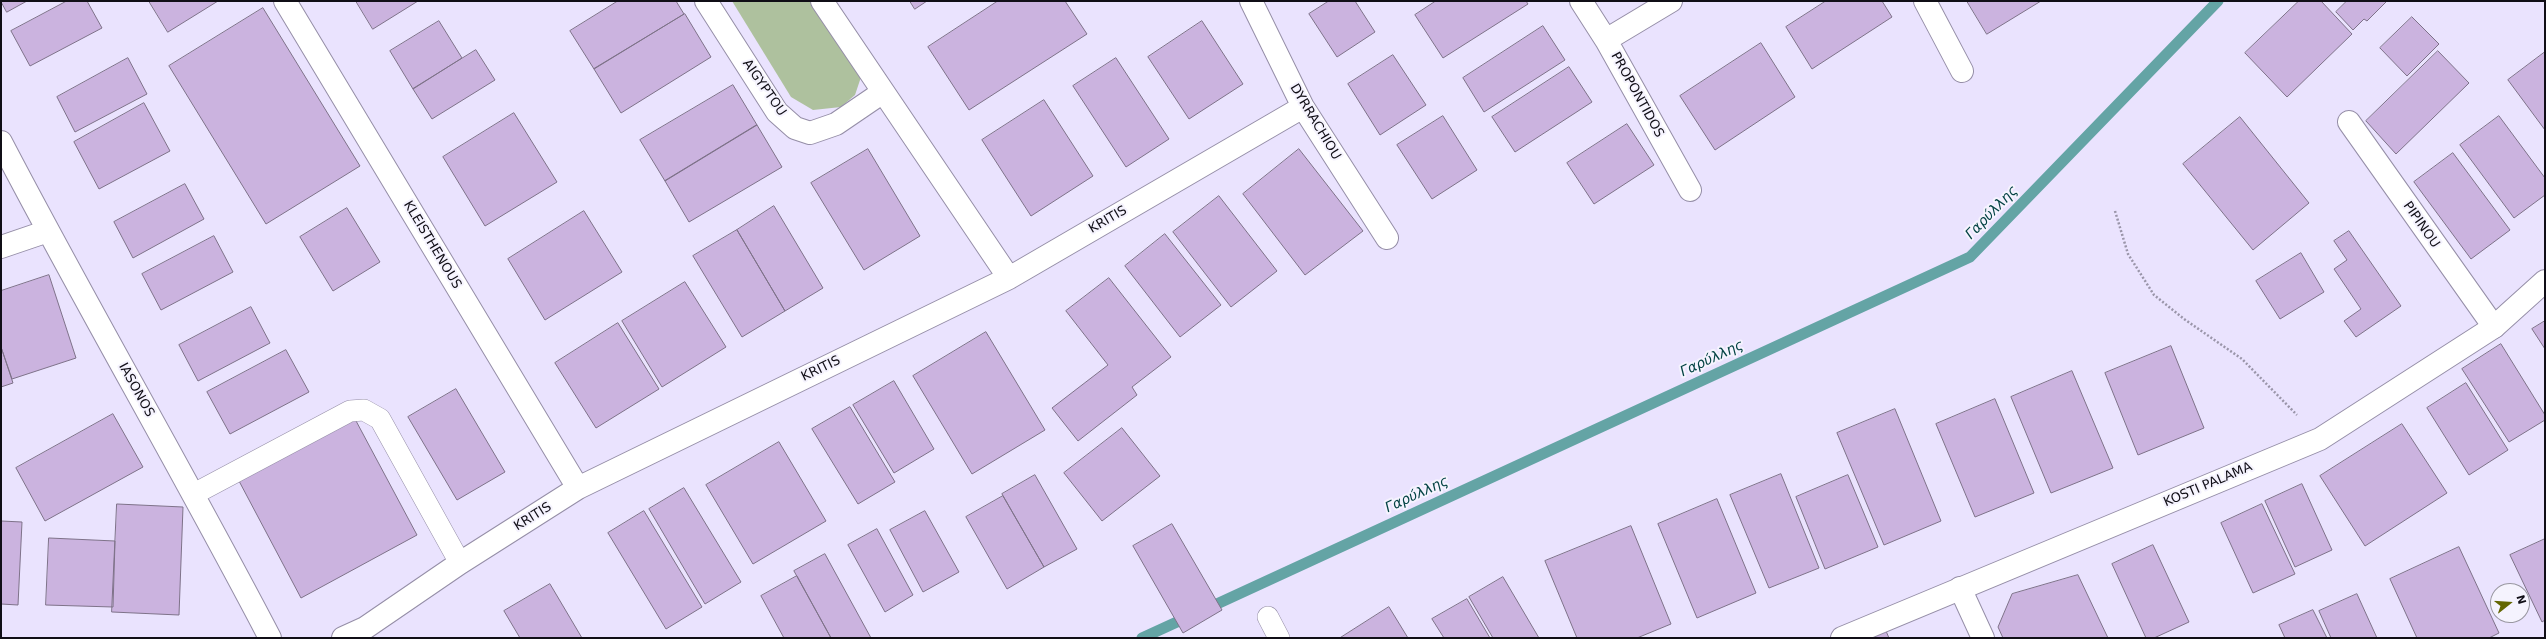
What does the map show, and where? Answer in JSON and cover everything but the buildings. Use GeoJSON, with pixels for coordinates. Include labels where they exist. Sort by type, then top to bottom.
{"type":"FeatureCollection","features":[{"type":"Feature","properties":{"kind":"street","name":"KLEISTHENOUS"},"geometry":{"type":"LineString","coordinates":[[285,1],[578,488]]}},
{"type":"Feature","properties":{"kind":"street","name":"AIGYPTOU"},"geometry":{"type":"LineString","coordinates":[[706,1],[777,112],[795,128],[810,133],[836,124],[883,92]]}},
{"type":"Feature","properties":{"kind":"street"},"geometry":{"type":"LineString","coordinates":[[822,1],[1008,278]]}},
{"type":"Feature","properties":{"kind":"street","name":"DYRRACHIOU"},"geometry":{"type":"LineString","coordinates":[[1251,1],[1303,107],[1387,238]]}},
{"type":"Feature","properties":{"kind":"street","name":"PROPONTIDOS"},"geometry":{"type":"LineString","coordinates":[[1581,1],[1606,40],[1690,190]]}},
{"type":"Feature","properties":{"kind":"street"},"geometry":{"type":"LineString","coordinates":[[1606,40],[1671,1]]}},
{"type":"Feature","properties":{"kind":"street"},"geometry":{"type":"LineString","coordinates":[[1925,1],[1962,71]]}},
{"type":"Feature","properties":{"kind":"street","name":"KRITIS"},"geometry":{"type":"LineString","coordinates":[[343,638],[365,628],[460,563],[578,488],[1008,278],[1303,107]]}},
{"type":"Feature","properties":{"kind":"street","name":"PIPINOU"},"geometry":{"type":"LineString","coordinates":[[2349,122],[2494,328]]}},
{"type":"Feature","properties":{"kind":"street","name":"IASONOS"},"geometry":{"type":"LineString","coordinates":[[1,142],[48,231],[194,494],[270,638]]}},
{"type":"Feature","properties":{"kind":"street"},"geometry":{"type":"LineString","coordinates":[[1,247],[48,231]]}},
{"type":"Feature","properties":{"kind":"street","name":"KOSTI PALAMA"},"geometry":{"type":"LineString","coordinates":[[1842,638],[2320,439],[2494,328],[2545,281]]}},
{"type":"Feature","properties":{"kind":"street"},"geometry":{"type":"LineString","coordinates":[[1960,588],[1983,638]]}},
{"type":"Feature","properties":{"kind":"lane"},"geometry":{"type":"LineString","coordinates":[[194,494],[350,411],[364,410],[380,419],[460,563]]}},
{"type":"Feature","properties":{"kind":"lane"},"geometry":{"type":"LineString","coordinates":[[1268,617],[1279,638]]}},
{"type":"Feature","properties":{"kind":"path"},"geometry":{"type":"LineString","coordinates":[[2115,211],[2128,254],[2154,295],[2184,320],[2242,359],[2320,439]]}},
{"type":"Feature","properties":{"kind":"green space"},"geometry":{"type":"Polygon","coordinates":[[[732,1],[815,1],[863,71],[855,95],[841,107],[813,110],[791,97],[732,1]]]}},
{"type":"Feature","properties":{"kind":"waterway","name":"Γαρύλλης"},"geometry":{"type":"LineString","coordinates":[[1206,609],[1970,257],[2218,1]]}},
{"type":"Feature","properties":{"kind":"waterway","name":"Γαρύλλης"},"geometry":{"type":"LineString","coordinates":[[1142,638],[1190,616]]}}]}
